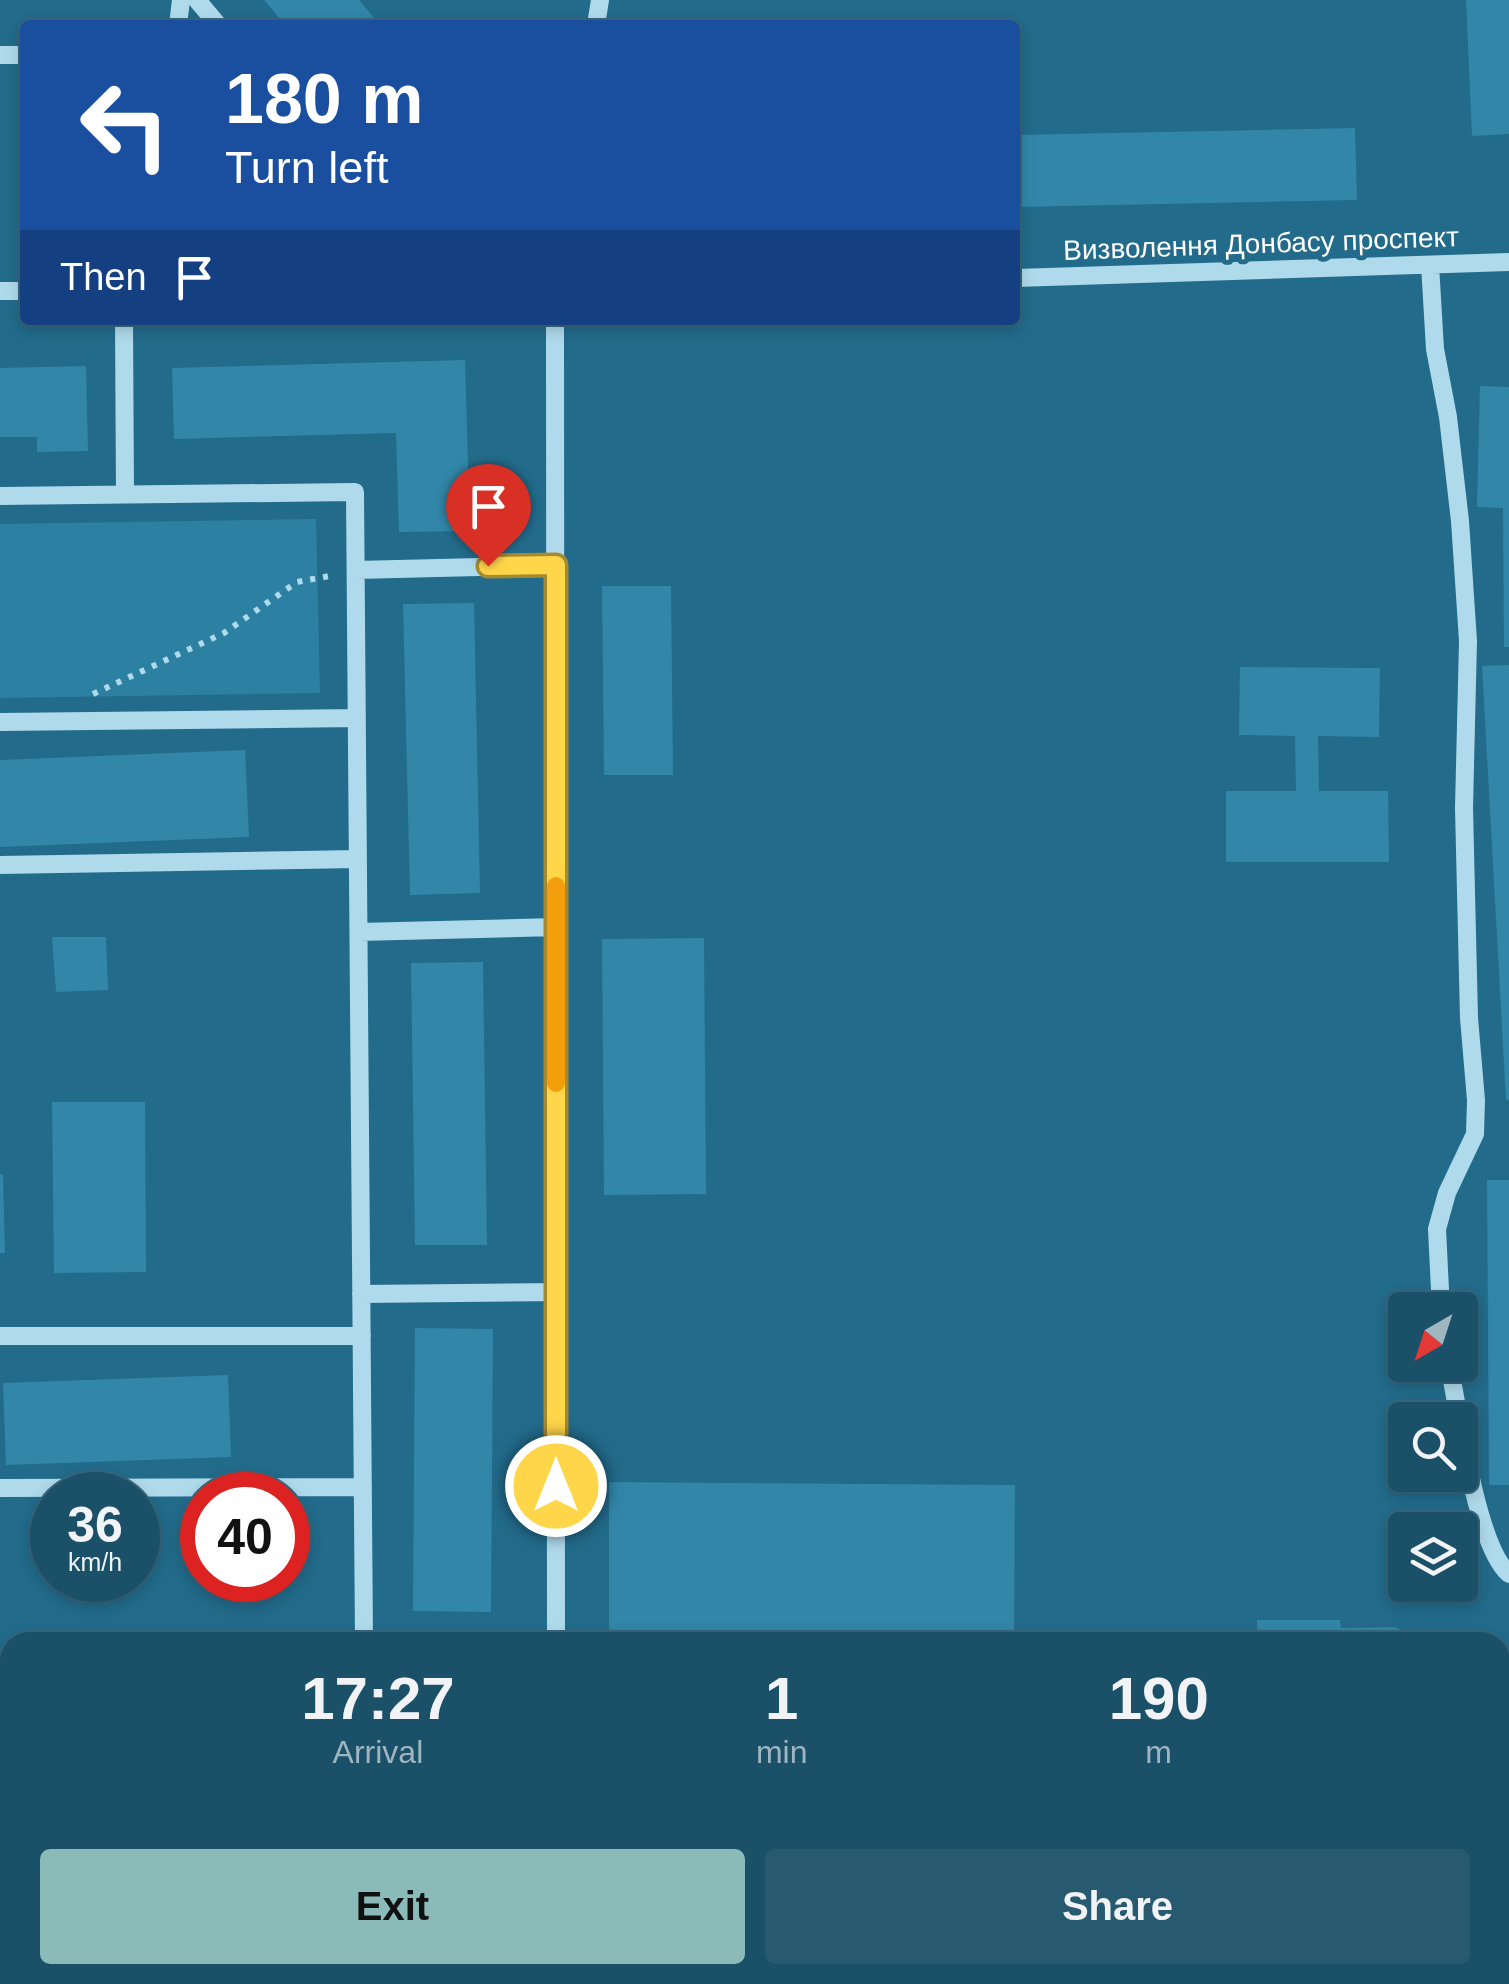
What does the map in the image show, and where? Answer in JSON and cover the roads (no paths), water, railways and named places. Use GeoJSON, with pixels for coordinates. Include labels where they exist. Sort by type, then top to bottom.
{"type":"FeatureCollection","features":[{"type":"Feature","properties":{"kind":"street"},"geometry":{"type":"LineString","coordinates":[[197,0],[214,20]]}},
{"type":"Feature","properties":{"kind":"street","name":"Визволення Донбасу проспект"},"geometry":{"type":"LineString","coordinates":[[1020,278],[1509,262]]}},
{"type":"Feature","properties":{"kind":"street"},"geometry":{"type":"LineString","coordinates":[[1430,265],[1434,349],[1448,417],[1460,520],[1468,641],[1464,808],[1476,1100],[1475,1134],[1446,1193],[1437,1228],[1440,1292]]}},
{"type":"Feature","properties":{"kind":"street"},"geometry":{"type":"LineString","coordinates":[[124,325],[125,494]]}},
{"type":"Feature","properties":{"kind":"street"},"geometry":{"type":"LineString","coordinates":[[556,325],[556,1632]]}},
{"type":"Feature","properties":{"kind":"street"},"geometry":{"type":"LineString","coordinates":[[0,496],[355,492],[364,1632]]}},
{"type":"Feature","properties":{"kind":"street"},"geometry":{"type":"LineString","coordinates":[[356,570],[556,565]]}},
{"type":"Feature","properties":{"kind":"street"},"geometry":{"type":"LineString","coordinates":[[0,722],[357,718]]}},
{"type":"Feature","properties":{"kind":"street"},"geometry":{"type":"LineString","coordinates":[[0,865],[358,859]]}},
{"type":"Feature","properties":{"kind":"street"},"geometry":{"type":"LineString","coordinates":[[358,932],[556,928]]}},
{"type":"Feature","properties":{"kind":"street"},"geometry":{"type":"LineString","coordinates":[[361,1294],[556,1292]]}},
{"type":"Feature","properties":{"kind":"street"},"geometry":{"type":"LineString","coordinates":[[0,1336],[362,1336]]}},
{"type":"Feature","properties":{"kind":"street"},"geometry":{"type":"LineString","coordinates":[[1453,1382],[1485,1532],[1509,1574]]}},
{"type":"Feature","properties":{"kind":"street"},"geometry":{"type":"LineString","coordinates":[[0,1488],[363,1486]]}}]}
